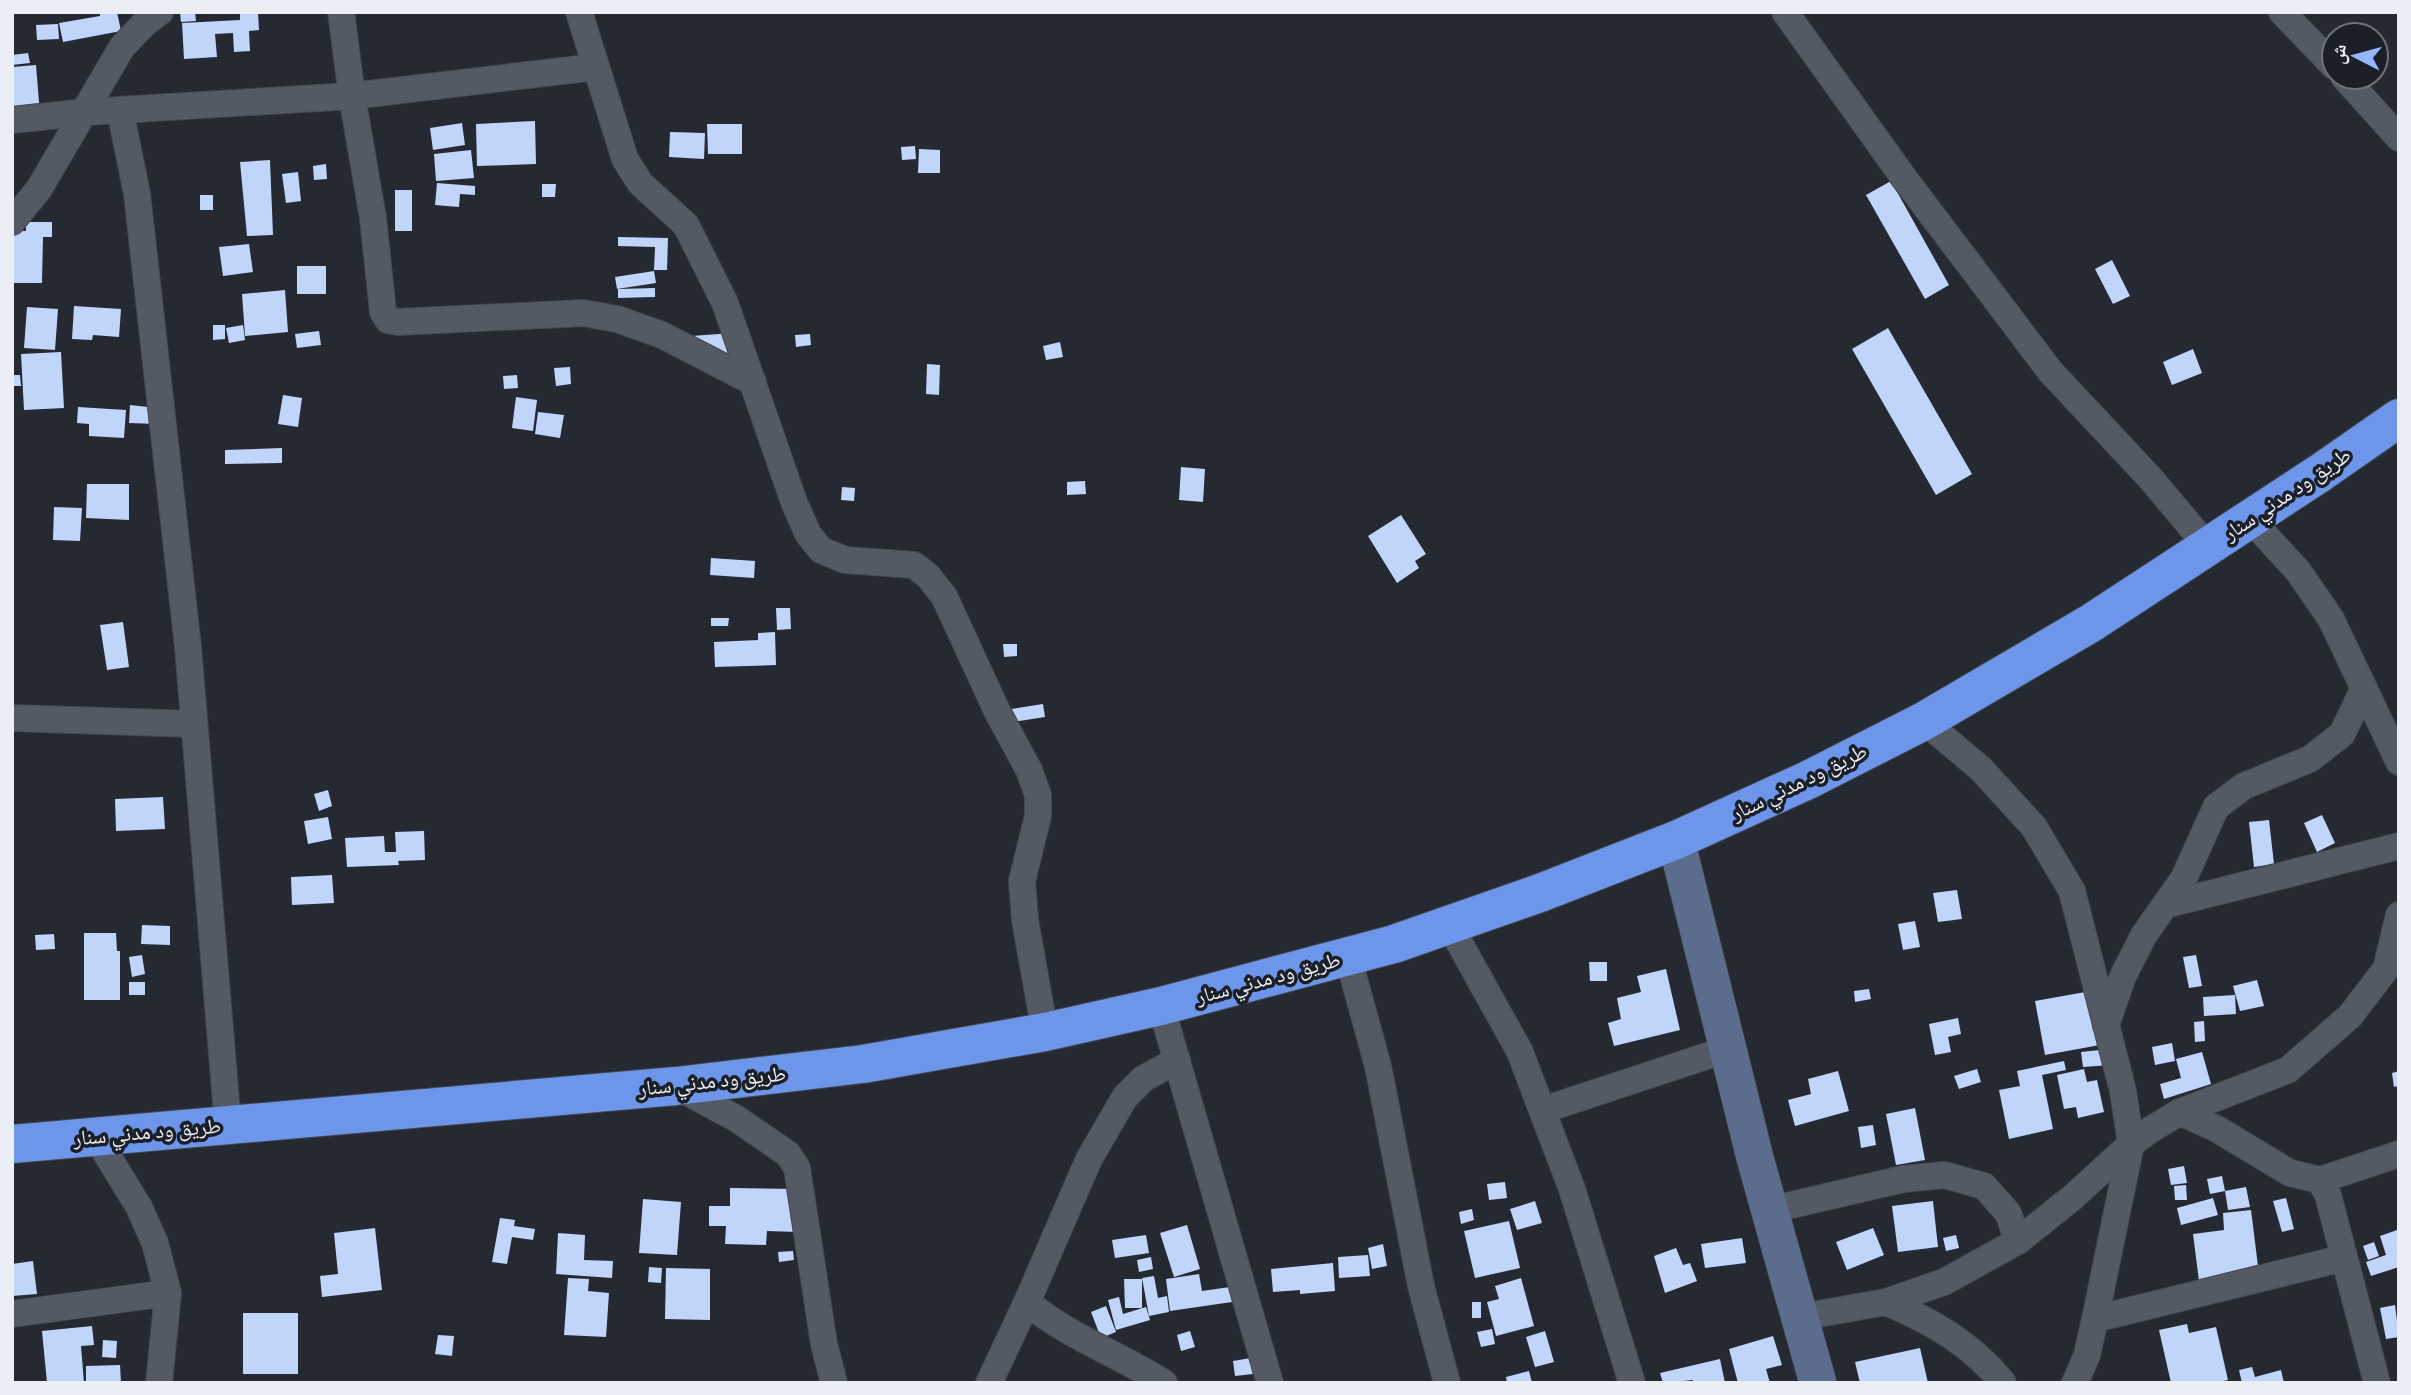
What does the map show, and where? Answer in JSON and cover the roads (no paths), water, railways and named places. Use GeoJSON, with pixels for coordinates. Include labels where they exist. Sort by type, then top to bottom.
{"type":"FeatureCollection","features":[{"type":"Feature","properties":{"kind":"highway","name":"طريق ود مدني سنار"},"geometry":{"type":"LineString","coordinates":[[12,1144],[676,1086],[863,1064],[1045,1032],[1161,1006],[1348,957],[1450,926],[1676,840],[1808,780],[1924,721],[2091,623],[2399,418]]}},
{"type":"Feature","properties":{"kind":"street"},"geometry":{"type":"LineString","coordinates":[[12,222],[38,189],[122,47],[160,12]]}},
{"type":"Feature","properties":{"kind":"street"},"geometry":{"type":"LineString","coordinates":[[341,12],[373,218],[383,312],[388,320],[398,322],[583,313],[617,319],[662,335],[753,382]]}},
{"type":"Feature","properties":{"kind":"street"},"geometry":{"type":"LineString","coordinates":[[579,12],[625,159],[640,183],[686,225],[725,303],[794,502],[808,534],[821,550],[845,560],[914,565],[928,576],[944,596],[997,711],[1029,770],[1038,795],[1038,816],[1022,881],[1025,920],[1045,1032]]}},
{"type":"Feature","properties":{"kind":"street"},"geometry":{"type":"LineString","coordinates":[[1785,12],[1904,178],[2050,371],[2151,479],[2208,547]]}},
{"type":"Feature","properties":{"kind":"street"},"geometry":{"type":"LineString","coordinates":[[2282,12],[2320,51]]}},
{"type":"Feature","properties":{"kind":"street"},"geometry":{"type":"LineString","coordinates":[[12,121],[86,111],[352,96],[596,67]]}},
{"type":"Feature","properties":{"kind":"street"},"geometry":{"type":"LineString","coordinates":[[2357,91],[2399,138]]}},
{"type":"Feature","properties":{"kind":"street"},"geometry":{"type":"LineString","coordinates":[[120,110],[136,194],[188,647],[228,1125]]}},
{"type":"Feature","properties":{"kind":"street"},"geometry":{"type":"LineString","coordinates":[[2250,519],[2298,571],[2331,618],[2399,762]]}},
{"type":"Feature","properties":{"kind":"street"},"geometry":{"type":"LineString","coordinates":[[2106,1025],[2123,976],[2144,935],[2183,878],[2216,807],[2244,786],[2311,759],[2342,734],[2364,688]]}},
{"type":"Feature","properties":{"kind":"street"},"geometry":{"type":"LineString","coordinates":[[12,718],[194,724]]}},
{"type":"Feature","properties":{"kind":"street"},"geometry":{"type":"LineString","coordinates":[[1924,721],[1981,769],[2034,827],[2072,891],[2123,1091],[2131,1144],[2087,1355],[2075,1383]]}},
{"type":"Feature","properties":{"kind":"street"},"geometry":{"type":"LineString","coordinates":[[1676,840],[1770,1210],[1818,1383]]}},
{"type":"Feature","properties":{"kind":"street"},"geometry":{"type":"LineString","coordinates":[[2165,905],[2399,846]]}},
{"type":"Feature","properties":{"kind":"street"},"geometry":{"type":"LineString","coordinates":[[1801,1317],[1886,1302],[1944,1282],[2018,1241],[2073,1197],[2131,1144],[2180,1112],[2288,1070],[2350,1016],[2386,969],[2399,915]]}},
{"type":"Feature","properties":{"kind":"street"},"geometry":{"type":"LineString","coordinates":[[1450,926],[1520,1052],[1572,1189],[1632,1383]]}},
{"type":"Feature","properties":{"kind":"street"},"geometry":{"type":"LineString","coordinates":[[1348,957],[1378,1066],[1420,1286],[1447,1383]]}},
{"type":"Feature","properties":{"kind":"street"},"geometry":{"type":"LineString","coordinates":[[1161,1006],[1269,1383]]}},
{"type":"Feature","properties":{"kind":"street"},"geometry":{"type":"LineString","coordinates":[[1543,1110],[1728,1049]]}},
{"type":"Feature","properties":{"kind":"street"},"geometry":{"type":"LineString","coordinates":[[989,1383],[1089,1160],[1125,1097],[1143,1079],[1177,1060]]}},
{"type":"Feature","properties":{"kind":"street"},"geometry":{"type":"LineString","coordinates":[[676,1086],[737,1119],[788,1153],[797,1168],[824,1343],[834,1383]]}},
{"type":"Feature","properties":{"kind":"street"},"geometry":{"type":"LineString","coordinates":[[2180,1112],[2217,1129],[2290,1173],[2320,1180],[2399,1154]]}},
{"type":"Feature","properties":{"kind":"street"},"geometry":{"type":"LineString","coordinates":[[96,1137],[139,1207],[155,1243],[168,1293],[159,1383]]}},
{"type":"Feature","properties":{"kind":"street"},"geometry":{"type":"LineString","coordinates":[[1770,1210],[1903,1179],[1944,1175],[1984,1186],[2008,1213],[2018,1241]]}},
{"type":"Feature","properties":{"kind":"street"},"geometry":{"type":"LineString","coordinates":[[2320,1180],[2328,1195],[2377,1383]]}},
{"type":"Feature","properties":{"kind":"street"},"geometry":{"type":"LineString","coordinates":[[2095,1320],[2344,1258]]}},
{"type":"Feature","properties":{"kind":"street"},"geometry":{"type":"LineString","coordinates":[[12,1314],[168,1293]]}},
{"type":"Feature","properties":{"kind":"street"},"geometry":{"type":"LineString","coordinates":[[1027,1302],[1045,1318],[1068,1332],[1164,1383]]}},
{"type":"Feature","properties":{"kind":"street"},"geometry":{"type":"LineString","coordinates":[[1886,1302],[1918,1316],[1967,1345],[2003,1383]]}}]}
